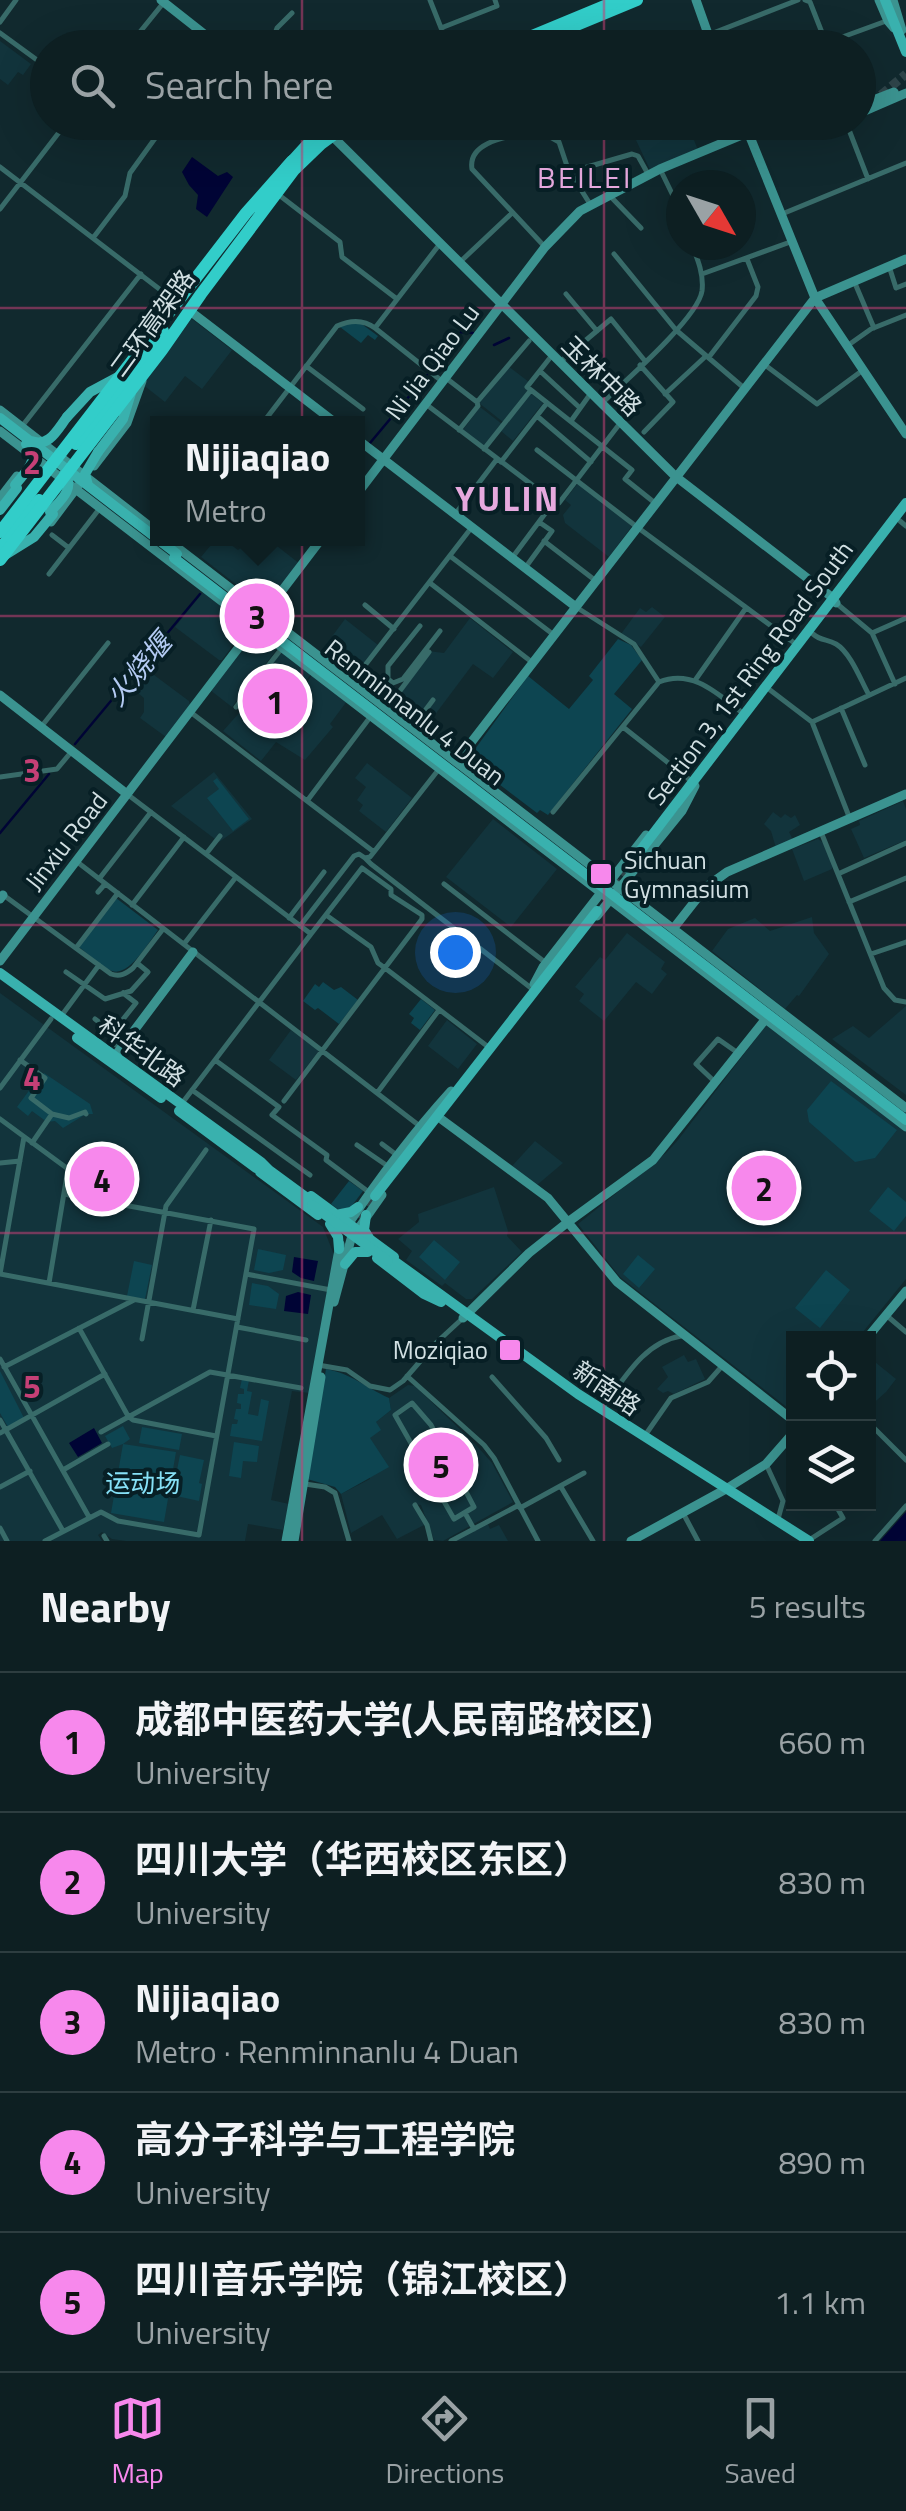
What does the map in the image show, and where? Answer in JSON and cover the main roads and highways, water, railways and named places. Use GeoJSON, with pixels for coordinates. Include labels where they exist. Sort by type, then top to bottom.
{"type":"FeatureCollection","features":[{"type":"Feature","properties":{"kind":"highway"},"geometry":{"type":"LineString","coordinates":[[546,30],[620,0]]}},
{"type":"Feature","properties":{"kind":"highway"},"geometry":{"type":"LineString","coordinates":[[564,30],[637,0]]}},
{"type":"Feature","properties":{"kind":"highway"},"geometry":{"type":"LineString","coordinates":[[151,353],[222,249],[313,140]]}},
{"type":"Feature","properties":{"kind":"highway","name":"二环高架路"},"geometry":{"type":"LineString","coordinates":[[0,561],[162,350],[313,140]]}},
{"type":"Feature","properties":{"kind":"highway","name":"二环高架路"},"geometry":{"type":"LineString","coordinates":[[0,532],[246,213],[293,166],[328,140]]}},
{"type":"Feature","properties":{"kind":"highway"},"geometry":{"type":"LineString","coordinates":[[0,542],[267,204],[316,152]]}},
{"type":"Feature","properties":{"kind":"highway"},"geometry":{"type":"LineString","coordinates":[[151,353],[293,166]]}},
{"type":"Feature","properties":{"kind":"highway"},"geometry":{"type":"LineString","coordinates":[[0,549],[20,520]]}},
{"type":"Feature","properties":{"kind":"main road"},"geometry":{"type":"LineString","coordinates":[[887,0],[906,52]]}},
{"type":"Feature","properties":{"kind":"main road"},"geometry":{"type":"LineString","coordinates":[[27,442],[48,442],[96,388],[151,353]]}},
{"type":"Feature","properties":{"kind":"main road"},"geometry":{"type":"LineString","coordinates":[[0,561],[34,537],[71,492],[84,486],[88,468],[123,419],[151,353]]}},
{"type":"Feature","properties":{"kind":"main road"},"geometry":{"type":"LineString","coordinates":[[0,504],[35,464],[52,462],[50,447],[85,398],[100,396],[105,411],[120,408],[115,427],[86,463],[65,471],[68,491],[27,538],[18,531],[20,520]]}},
{"type":"Feature","properties":{"kind":"main road","name":"Renminnanlu 4 Duan"},"geometry":{"type":"LineString","coordinates":[[0,425],[150,531]]}},
{"type":"Feature","properties":{"kind":"main road"},"geometry":{"type":"LineString","coordinates":[[0,504],[32,464],[33,453],[27,442]]}},
{"type":"Feature","properties":{"kind":"main road","name":"Section 3, 1st Ring Road South"},"geometry":{"type":"LineString","coordinates":[[692,782],[797,644],[809,635],[906,502]]}},
{"type":"Feature","properties":{"kind":"main road"},"geometry":{"type":"LineString","coordinates":[[0,521],[8,525],[20,520]]}},
{"type":"Feature","properties":{"kind":"main road"},"geometry":{"type":"LineString","coordinates":[[834,601],[904,520]]}},
{"type":"Feature","properties":{"kind":"main road","name":"Renminnanlu 4 Duan"},"geometry":{"type":"LineString","coordinates":[[172,546],[259,621],[604,897],[770,1013],[906,1117]]}},
{"type":"Feature","properties":{"kind":"main road"},"geometry":{"type":"LineString","coordinates":[[627,870],[809,635]]}},
{"type":"Feature","properties":{"kind":"main road"},"geometry":{"type":"LineString","coordinates":[[371,1197],[604,897]]}},
{"type":"Feature","properties":{"kind":"main road","name":"科华北路"},"geometry":{"type":"LineString","coordinates":[[0,977],[381,1256]]}},
{"type":"Feature","properties":{"kind":"main road"},"geometry":{"type":"LineString","coordinates":[[455,1091],[535,987]]}},
{"type":"Feature","properties":{"kind":"main road","name":"科华北路"},"geometry":{"type":"LineString","coordinates":[[55,1018],[115,1050],[258,1165],[264,1177],[342,1226],[381,1256]]}},
{"type":"Feature","properties":{"kind":"main road"},"geometry":{"type":"LineString","coordinates":[[339,1249],[338,1237],[351,1212],[362,1211],[364,1230],[370,1239]]}},
{"type":"Feature","properties":{"kind":"main road","name":"科华北路"},"geometry":{"type":"LineString","coordinates":[[342,1226],[370,1239],[381,1256]]}},
{"type":"Feature","properties":{"kind":"main road"},"geometry":{"type":"LineString","coordinates":[[345,1264],[355,1252],[381,1256]]}},
{"type":"Feature","properties":{"kind":"main road","name":"新南路"},"geometry":{"type":"LineString","coordinates":[[381,1256],[573,1399],[808,1541]]}},
{"type":"Feature","properties":{"kind":"main road","name":"新南路"},"geometry":{"type":"LineString","coordinates":[[465,1316],[798,1541]]}},
{"type":"Feature","properties":{"kind":"waterway","name":"火烧堰"},"geometry":{"type":"LineString","coordinates":[[434,367],[461,332],[473,333]]}},
{"type":"Feature","properties":{"kind":"waterway","name":"火烧堰"},"geometry":{"type":"LineString","coordinates":[[494,345],[509,338]]}},
{"type":"Feature","properties":{"kind":"waterway","name":"火烧堰"},"geometry":{"type":"LineString","coordinates":[[370,443],[427,375]]}},
{"type":"Feature","properties":{"kind":"waterway","name":"火烧堰"},"geometry":{"type":"LineString","coordinates":[[75,744],[200,594]]}},
{"type":"Feature","properties":{"kind":"waterway","name":"火烧堰"},"geometry":{"type":"LineString","coordinates":[[0,833],[49,774]]}},
{"type":"Feature","properties":{"kind":"tunnel"},"geometry":{"type":"LineString","coordinates":[[881,95],[906,74]]}},
{"type":"Feature","properties":{"kind":"tunnel"},"geometry":{"type":"LineString","coordinates":[[602,898],[627,868]]}},
{"type":"Feature","properties":{"kind":"tunnel"},"geometry":{"type":"LineString","coordinates":[[351,1231],[375,1196]]}},
{"type":"Feature","properties":{"kind":"place","name":"Nijiaqiao"},"geometry":{"type":"Point","coordinates":[257,616]}},
{"type":"Feature","properties":{"kind":"place","name":"成都中医药大学(人民南路校区)"},"geometry":{"type":"Point","coordinates":[275,701]}},
{"type":"Feature","properties":{"kind":"place","name":"Sichuan Gymnasium"},"geometry":{"type":"Point","coordinates":[601,874]}},
{"type":"Feature","properties":{"kind":"place","name":"高分子科学与工程学院"},"geometry":{"type":"Point","coordinates":[102,1179]}},
{"type":"Feature","properties":{"kind":"place","name":"四川大学（华西校区东区）"},"geometry":{"type":"Point","coordinates":[764,1188]}},
{"type":"Feature","properties":{"kind":"place","name":"Moziqiao"},"geometry":{"type":"Point","coordinates":[510,1350]}},
{"type":"Feature","properties":{"kind":"place","name":"四川音乐学院（锦江校区）"},"geometry":{"type":"Point","coordinates":[441,1465]}},
{"type":"Feature","properties":{"kind":"district","name":"BEILEI"},"geometry":{"type":"Point","coordinates":[585,177]}},
{"type":"Feature","properties":{"kind":"district","name":"YULIN"},"geometry":{"type":"Point","coordinates":[508,498]}},
{"type":"Feature","properties":{"kind":"park label","name":"运动场"},"geometry":{"type":"Point","coordinates":[143,1483]}}]}
